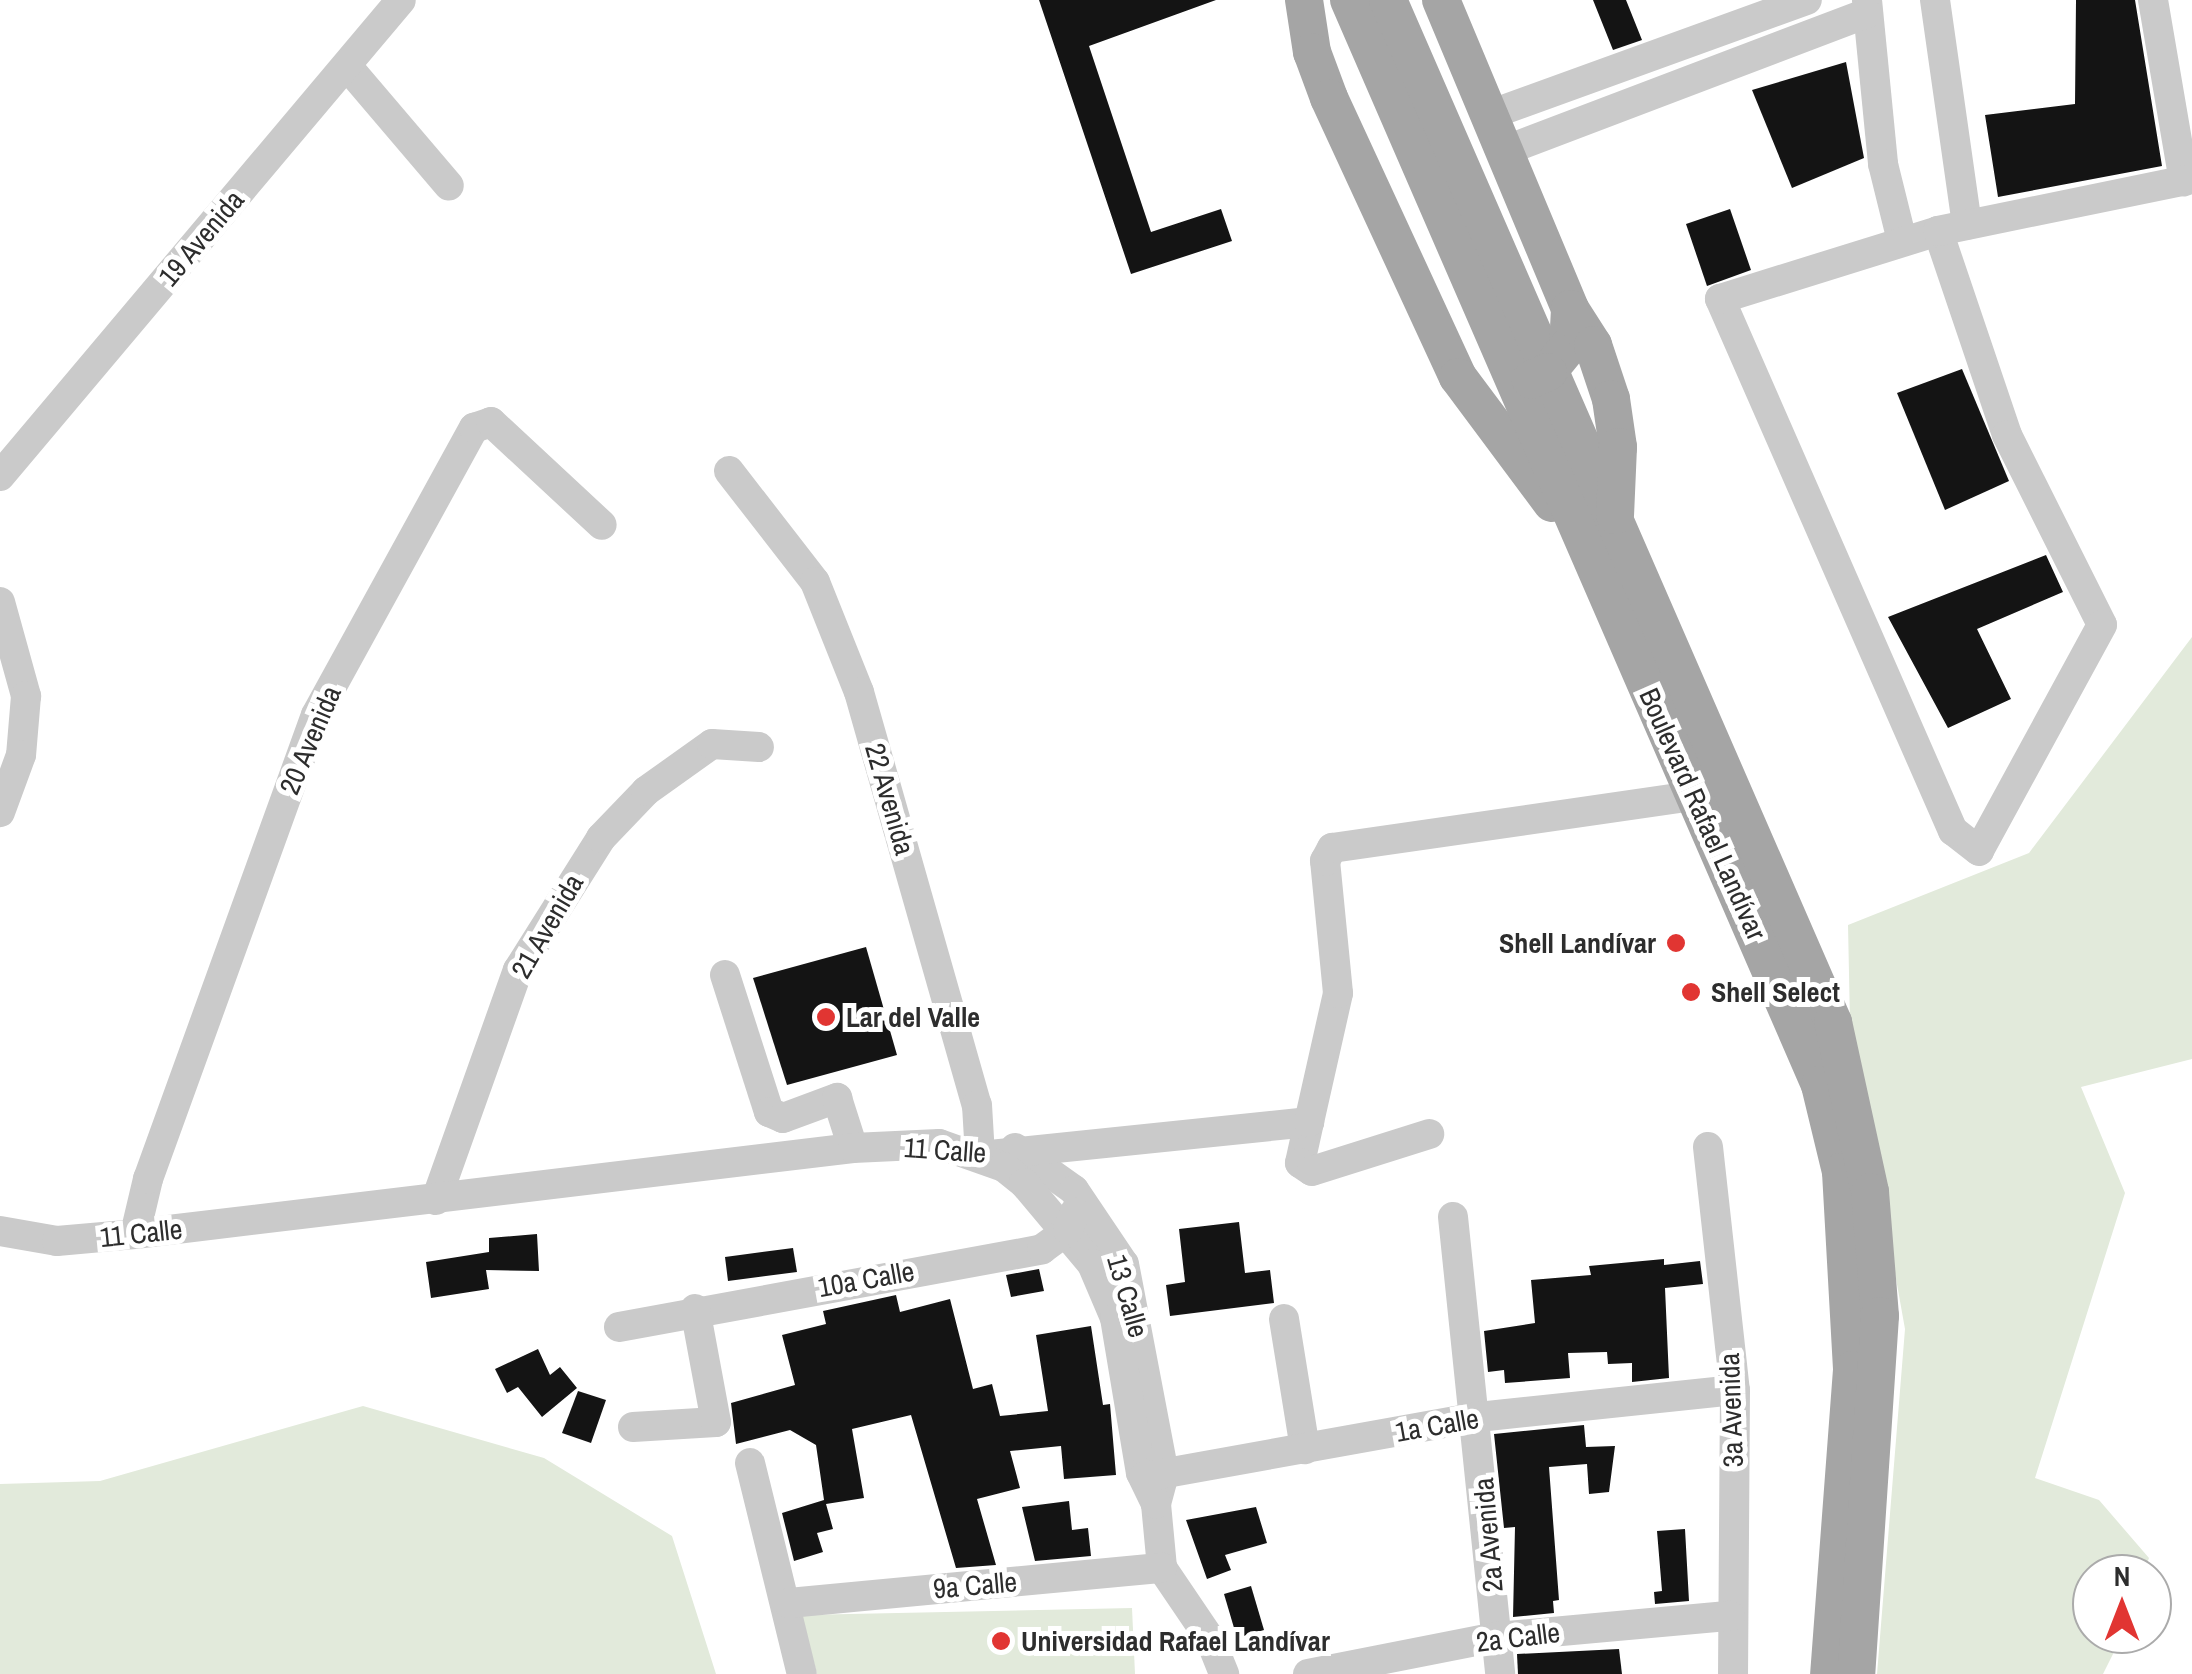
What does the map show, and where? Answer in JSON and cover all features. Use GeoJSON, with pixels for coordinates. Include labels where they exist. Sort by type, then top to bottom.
{"type":"FeatureCollection","features":[{"type":"Feature","properties":{"kind":"main road"},"geometry":{"type":"LineString","coordinates":[[1304,0],[1312,52],[1329,98],[1458,377],[1579,535]]}},
{"type":"Feature","properties":{"kind":"main road","name":"Boulevard Rafael Landívar"},"geometry":{"type":"LineString","coordinates":[[1349,0],[1532,379],[1615,520],[1809,956],[1859,1129],[1880,1316],[1856,1674]]}},
{"type":"Feature","properties":{"kind":"main road","name":"Boulevard Rafael Landívar"},"geometry":{"type":"LineString","coordinates":[[1388,0],[1532,379],[1579,535],[1797,1026],[1841,1172],[1852,1370],[1829,1674]]}},
{"type":"Feature","properties":{"kind":"main road"},"geometry":{"type":"LineString","coordinates":[[1441,0],[1570,308],[1594,345],[1611,399],[1618,446],[1615,520]]}},
{"type":"Feature","properties":{"kind":"main road"},"geometry":{"type":"LineString","coordinates":[[1458,377],[1497,390],[1532,379],[1568,347],[1570,308]]}},
{"type":"Feature","properties":{"kind":"street","name":"19 Avenida"},"geometry":{"type":"LineString","coordinates":[[0,476],[401,0]]}},
{"type":"Feature","properties":{"kind":"street"},"geometry":{"type":"LineString","coordinates":[[1489,116],[1807,0]]}},
{"type":"Feature","properties":{"kind":"street"},"geometry":{"type":"LineString","coordinates":[[1935,0],[1952,228],[2007,434],[2102,625],[1978,851],[1952,831],[1719,308],[1720,300],[1952,228],[2188,180],[2153,0]]}},
{"type":"Feature","properties":{"kind":"street"},"geometry":{"type":"LineString","coordinates":[[1504,150],[1710,73],[1867,7],[1883,164],[1902,241]]}},
{"type":"Feature","properties":{"kind":"street"},"geometry":{"type":"LineString","coordinates":[[1694,41],[1710,73]]}},
{"type":"Feature","properties":{"kind":"street"},"geometry":{"type":"LineString","coordinates":[[347,66],[449,186]]}},
{"type":"Feature","properties":{"kind":"street"},"geometry":{"type":"LineString","coordinates":[[1591,78],[1606,112]]}},
{"type":"Feature","properties":{"kind":"street","name":"20 Avenida"},"geometry":{"type":"LineString","coordinates":[[135,1234],[148,1179],[316,715],[474,428],[492,422],[602,525]]}},
{"type":"Feature","properties":{"kind":"street","name":"22 Avenida"},"geometry":{"type":"LineString","coordinates":[[729,470],[815,582],[859,692],[977,1105],[977,1147]]}},
{"type":"Feature","properties":{"kind":"street"},"geometry":{"type":"LineString","coordinates":[[0,602],[26,696],[21,755],[0,812]]}},
{"type":"Feature","properties":{"kind":"street","name":"21 Avenida"},"geometry":{"type":"LineString","coordinates":[[436,1200],[518,970],[601,838],[646,791],[712,744],[759,747]]}},
{"type":"Feature","properties":{"kind":"street"},"geometry":{"type":"LineString","coordinates":[[1429,1134],[1312,1171],[1300,1163],[1338,993],[1325,861],[1332,848],[1694,796]]}},
{"type":"Feature","properties":{"kind":"street"},"geometry":{"type":"LineString","coordinates":[[724,975],[769,1112],[783,1118],[837,1098],[854,1148]]}},
{"type":"Feature","properties":{"kind":"street","name":"11 Calle"},"geometry":{"type":"LineString","coordinates":[[1018,1150],[1308,1122]]}},
{"type":"Feature","properties":{"kind":"street","name":"13 Calle"},"geometry":{"type":"LineString","coordinates":[[940,1144],[1018,1150],[1074,1190],[1124,1264],[1162,1568]]}},
{"type":"Feature","properties":{"kind":"street","name":"11 Calle"},"geometry":{"type":"LineString","coordinates":[[0,1231],[57,1240],[135,1234],[854,1148],[940,1144]]}},
{"type":"Feature","properties":{"kind":"street","name":"3a Avenida"},"geometry":{"type":"LineString","coordinates":[[1708,1146],[1734,1390],[1730,1616],[1734,1674]]}},
{"type":"Feature","properties":{"kind":"street","name":"13 Calle"},"geometry":{"type":"LineString","coordinates":[[977,1147],[1024,1182],[1068,1230],[1105,1288],[1154,1485]]}},
{"type":"Feature","properties":{"kind":"street"},"geometry":{"type":"LineString","coordinates":[[1068,1230],[1074,1190]]}},
{"type":"Feature","properties":{"kind":"street","name":"2a Avenida"},"geometry":{"type":"LineString","coordinates":[[1453,1217],[1478,1417],[1500,1674]]}},
{"type":"Feature","properties":{"kind":"street","name":"10a Calle"},"geometry":{"type":"LineString","coordinates":[[619,1327],[695,1308],[1042,1249],[1068,1230]]}},
{"type":"Feature","properties":{"kind":"street"},"geometry":{"type":"LineString","coordinates":[[633,1428],[716,1422],[695,1308]]}},
{"type":"Feature","properties":{"kind":"street"},"geometry":{"type":"LineString","coordinates":[[1284,1320],[1305,1448]]}},
{"type":"Feature","properties":{"kind":"street","name":"1a Calle"},"geometry":{"type":"LineString","coordinates":[[1154,1485],[1305,1448],[1478,1417],[1734,1390]]}},
{"type":"Feature","properties":{"kind":"street"},"geometry":{"type":"LineString","coordinates":[[750,1464],[789,1603],[802,1674]]}},
{"type":"Feature","properties":{"kind":"street"},"geometry":{"type":"LineString","coordinates":[[1162,1568],[1190,1605],[1224,1674]]}},
{"type":"Feature","properties":{"kind":"street","name":"9a Calle"},"geometry":{"type":"LineString","coordinates":[[789,1603],[1162,1568]]}},
{"type":"Feature","properties":{"kind":"street","name":"2a Calle"},"geometry":{"type":"LineString","coordinates":[[1308,1674],[1497,1637],[1730,1616]]}},
{"type":"Feature","properties":{"kind":"green space"},"geometry":{"type":"Polygon","coordinates":[[[2192,637],[2192,1059],[2081,1087],[2125,1193],[2035,1478],[2099,1500],[2146,1554],[2072,1554],[2072,1654],[2113,1654],[2103,1674],[1877,1674],[1905,1329],[1850,1022],[1848,925],[2029,853],[2192,637]]]}},
{"type":"Feature","properties":{"kind":"green space"},"geometry":{"type":"Polygon","coordinates":[[[363,1406],[544,1458],[672,1536],[716,1674],[0,1674],[0,1484],[100,1481],[363,1406]]]}},
{"type":"Feature","properties":{"kind":"green space","name":"Universidad Rafael Landívar"},"geometry":{"type":"Polygon","coordinates":[[[1132,1608],[1135,1674],[817,1674],[801,1615],[1132,1608]]]}},
{"type":"Feature","properties":{"kind":"building"},"geometry":{"type":"Polygon","coordinates":[[[1039,0],[1216,0],[1089,46],[1151,232],[1221,209],[1232,241],[1131,274],[1039,0]]]}},
{"type":"Feature","properties":{"kind":"building"},"geometry":{"type":"Polygon","coordinates":[[[1593,0],[1626,0],[1642,40],[1613,50],[1593,0]]]}},
{"type":"Feature","properties":{"kind":"building"},"geometry":{"type":"Polygon","coordinates":[[[2076,0],[2135,0],[2162,166],[1998,197],[1985,115],[2075,104],[2076,0]]]}},
{"type":"Feature","properties":{"kind":"building"},"geometry":{"type":"Polygon","coordinates":[[[1846,62],[1864,158],[1792,188],[1752,90],[1846,62]]]}},
{"type":"Feature","properties":{"kind":"building"},"geometry":{"type":"Polygon","coordinates":[[[1730,209],[1751,270],[1707,286],[1686,224],[1730,209]]]}},
{"type":"Feature","properties":{"kind":"building"},"geometry":{"type":"Polygon","coordinates":[[[1962,369],[2009,481],[1945,510],[1897,393],[1962,369]]]}},
{"type":"Feature","properties":{"kind":"building"},"geometry":{"type":"Polygon","coordinates":[[[2046,555],[2063,592],[1977,629],[2011,699],[1948,728],[1888,617],[2046,555]]]}},
{"type":"Feature","properties":{"kind":"building","name":"Lar del Valle"},"geometry":{"type":"Polygon","coordinates":[[[866,947],[897,1055],[787,1085],[753,978],[866,947]]]}},
{"type":"Feature","properties":{"kind":"building"},"geometry":{"type":"Polygon","coordinates":[[[1239,1222],[1245,1273],[1270,1270],[1274,1303],[1170,1316],[1166,1285],[1185,1282],[1179,1229],[1239,1222]]]}},
{"type":"Feature","properties":{"kind":"building"},"geometry":{"type":"Polygon","coordinates":[[[537,1234],[539,1271],[486,1270],[489,1289],[431,1298],[426,1262],[489,1252],[489,1238],[537,1234]]]}},
{"type":"Feature","properties":{"kind":"building"},"geometry":{"type":"Polygon","coordinates":[[[793,1248],[797,1272],[728,1281],[725,1257],[793,1248]]]}},
{"type":"Feature","properties":{"kind":"building"},"geometry":{"type":"Polygon","coordinates":[[[1664,1259],[1664,1265],[1700,1261],[1703,1284],[1665,1288],[1669,1378],[1632,1382],[1632,1363],[1608,1364],[1607,1352],[1568,1353],[1570,1378],[1505,1383],[1504,1370],[1488,1372],[1484,1331],[1535,1323],[1531,1280],[1591,1275],[1589,1266],[1664,1259]]]}},
{"type":"Feature","properties":{"kind":"building"},"geometry":{"type":"Polygon","coordinates":[[[1039,1269],[1044,1291],[1011,1297],[1006,1275],[1039,1269]]]}},
{"type":"Feature","properties":{"kind":"building"},"geometry":{"type":"Polygon","coordinates":[[[896,1295],[900,1312],[950,1299],[973,1389],[992,1384],[1000,1416],[1048,1411],[1036,1335],[1091,1326],[1103,1405],[1110,1404],[1116,1475],[1064,1479],[1061,1446],[1010,1451],[1020,1488],[977,1499],[996,1565],[956,1568],[911,1415],[852,1429],[864,1498],[826,1504],[833,1529],[817,1533],[823,1552],[794,1561],[782,1513],[824,1500],[816,1445],[790,1430],[736,1444],[731,1403],[795,1385],[782,1335],[826,1324],[823,1311],[896,1295]]]}},
{"type":"Feature","properties":{"kind":"building"},"geometry":{"type":"Polygon","coordinates":[[[538,1349],[550,1375],[560,1367],[577,1388],[542,1417],[518,1387],[507,1393],[495,1369],[538,1349]]]}},
{"type":"Feature","properties":{"kind":"building"},"geometry":{"type":"Polygon","coordinates":[[[578,1391],[606,1400],[591,1443],[562,1433],[578,1391]]]}},
{"type":"Feature","properties":{"kind":"building"},"geometry":{"type":"Polygon","coordinates":[[[1584,1425],[1586,1447],[1615,1446],[1609,1492],[1589,1494],[1587,1464],[1549,1467],[1559,1600],[1553,1601],[1554,1613],[1513,1617],[1515,1527],[1504,1528],[1494,1434],[1584,1425]]]}},
{"type":"Feature","properties":{"kind":"building"},"geometry":{"type":"Polygon","coordinates":[[[1069,1501],[1072,1530],[1088,1528],[1091,1556],[1035,1561],[1022,1507],[1069,1501]]]}},
{"type":"Feature","properties":{"kind":"building"},"geometry":{"type":"Polygon","coordinates":[[[1256,1507],[1267,1543],[1225,1555],[1231,1570],[1207,1579],[1186,1520],[1256,1507]]]}},
{"type":"Feature","properties":{"kind":"building"},"geometry":{"type":"Polygon","coordinates":[[[1685,1529],[1689,1601],[1655,1604],[1654,1592],[1662,1591],[1657,1531],[1685,1529]]]}},
{"type":"Feature","properties":{"kind":"building"},"geometry":{"type":"Polygon","coordinates":[[[1251,1586],[1264,1630],[1237,1638],[1224,1594],[1251,1586]]]}},
{"type":"Feature","properties":{"kind":"building"},"geometry":{"type":"Polygon","coordinates":[[[1619,1649],[1622,1674],[1518,1674],[1517,1654],[1619,1649]]]}},
{"type":"Feature","properties":{"kind":"place","name":"Shell Landívar"},"geometry":{"type":"Point","coordinates":[1676,943]}},
{"type":"Feature","properties":{"kind":"place","name":"Shell Select"},"geometry":{"type":"Point","coordinates":[1691,992]}},
{"type":"Feature","properties":{"kind":"place","name":"Lar del Valle"},"geometry":{"type":"Point","coordinates":[826,1017]}},
{"type":"Feature","properties":{"kind":"place","name":"Universidad Rafael Landívar"},"geometry":{"type":"Point","coordinates":[1001,1641]}}]}
